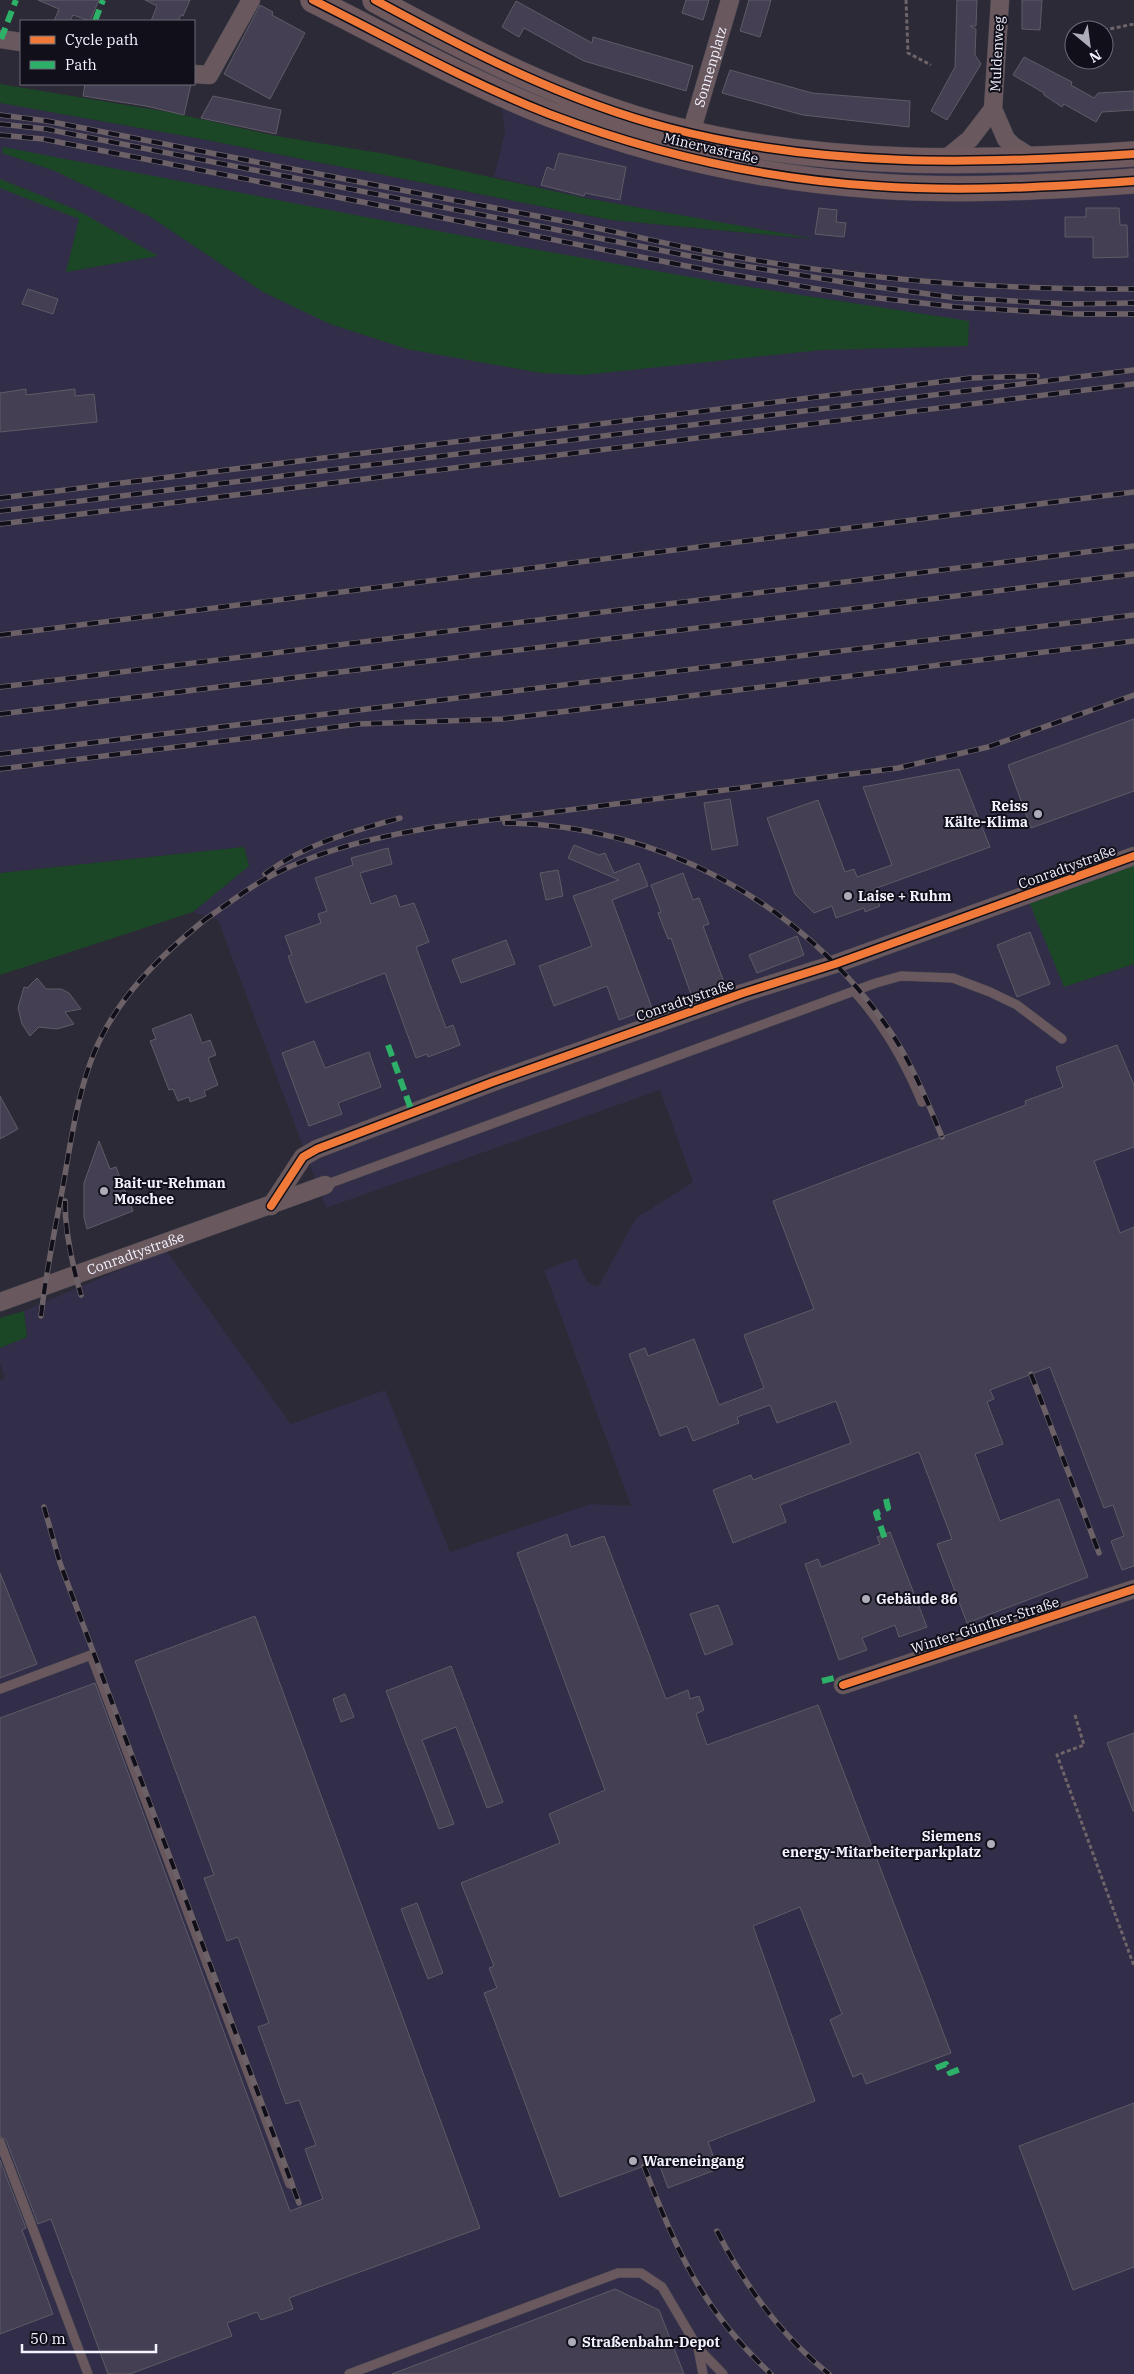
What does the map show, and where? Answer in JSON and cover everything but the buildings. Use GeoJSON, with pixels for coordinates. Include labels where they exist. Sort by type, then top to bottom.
{"type":"FeatureCollection","features":[{"type":"Feature","properties":{"kind":"main road","name":"Minervastraße"},"geometry":{"type":"LineString","coordinates":[[313,0],[465,77],[547,113],[635,143],[713,163],[790,177],[890,187],[988,188],[1134,181]]}},
{"type":"Feature","properties":{"kind":"main road","name":"Minervastraße"},"geometry":{"type":"LineString","coordinates":[[375,0],[472,52],[553,88],[646,122],[744,145],[807,155],[859,159],[943,161],[1134,154]]}},
{"type":"Feature","properties":{"kind":"street"},"geometry":{"type":"LineString","coordinates":[[195,74],[209,75],[252,0]]}},
{"type":"Feature","properties":{"kind":"street","name":"Sonnenplatz"},"geometry":{"type":"LineString","coordinates":[[691,133],[730,0]]}},
{"type":"Feature","properties":{"kind":"street","name":"Muldenweg"},"geometry":{"type":"LineString","coordinates":[[1000,0],[993,109],[1006,139],[1013,146],[1035,159]]}},
{"type":"Feature","properties":{"kind":"street"},"geometry":{"type":"LineString","coordinates":[[0,39],[20,42]]}},
{"type":"Feature","properties":{"kind":"street","name":"Muldenweg"},"geometry":{"type":"LineString","coordinates":[[943,161],[970,139],[993,109]]}},
{"type":"Feature","properties":{"kind":"street","name":"Conradtystraße"},"geometry":{"type":"LineString","coordinates":[[271,1206],[303,1157],[317,1149],[493,1082],[744,993],[835,964],[1134,856]]}},
{"type":"Feature","properties":{"kind":"street","name":"Conradtystraße"},"geometry":{"type":"LineString","coordinates":[[0,1302],[94,1266],[271,1206],[325,1185]]}},
{"type":"Feature","properties":{"kind":"street","name":"Winter-Günther-Straße"},"geometry":{"type":"LineString","coordinates":[[844,1685],[1134,1589]]}},
{"type":"Feature","properties":{"kind":"lane"},"geometry":{"type":"LineString","coordinates":[[325,1185],[854,991],[901,976],[953,978],[990,992],[1017,1005],[1062,1039]]}},
{"type":"Feature","properties":{"kind":"lane"},"geometry":{"type":"LineString","coordinates":[[854,991],[887,1032],[908,1070],[922,1102]]}},
{"type":"Feature","properties":{"kind":"lane"},"geometry":{"type":"LineString","coordinates":[[0,1689],[91,1655],[290,2184]]}},
{"type":"Feature","properties":{"kind":"lane"},"geometry":{"type":"LineString","coordinates":[[0,2142],[88,2374]]}},
{"type":"Feature","properties":{"kind":"lane"},"geometry":{"type":"LineString","coordinates":[[349,2374],[618,2273],[642,2273],[662,2287],[698,2348],[723,2374]]}},
{"type":"Feature","properties":{"kind":"lane"},"geometry":{"type":"LineString","coordinates":[[698,2348],[703,2374]]}},
{"type":"Feature","properties":{"kind":"path"},"geometry":{"type":"LineString","coordinates":[[906,0],[908,53],[932,65]]}},
{"type":"Feature","properties":{"kind":"path"},"geometry":{"type":"LineString","coordinates":[[1114,28],[1134,24]]}},
{"type":"Feature","properties":{"kind":"path"},"geometry":{"type":"LineString","coordinates":[[1075,1715],[1084,1745],[1057,1755],[1134,1966]]}},
{"type":"Feature","properties":{"kind":"shaded area"},"geometry":{"type":"Polygon","coordinates":[[[517,84],[786,162],[923,173],[1134,164],[1134,861],[1064,987],[1134,964],[1134,2374],[0,2374],[0,1380],[5,1378],[0,1363],[0,1348],[27,1337],[24,1311],[166,1250],[291,1424],[385,1390],[450,1552],[590,1504],[631,1506],[544,1270],[576,1258],[587,1282],[598,1287],[636,1218],[693,1182],[660,1090],[326,1208],[218,920],[193,912],[249,866],[244,847],[0,873],[0,103],[196,138],[610,220],[802,238],[585,198],[494,177],[505,132],[502,109],[517,84]]]}},
{"type":"Feature","properties":{"kind":"green space"},"geometry":{"type":"Polygon","coordinates":[[[0,84],[174,113],[276,136],[386,154],[585,198],[815,239],[611,220],[196,138],[0,103],[0,84]]]}},
{"type":"Feature","properties":{"kind":"green space"},"geometry":{"type":"Polygon","coordinates":[[[3,147],[516,246],[730,284],[969,321],[968,346],[821,350],[583,375],[541,373],[407,349],[330,324],[263,292],[149,216],[55,171],[2,153],[3,147]]]}},
{"type":"Feature","properties":{"kind":"green space"},"geometry":{"type":"Polygon","coordinates":[[[0,179],[77,210],[158,256],[66,272],[79,219],[0,188],[0,179]]]}},
{"type":"Feature","properties":{"kind":"green space"},"geometry":{"type":"Polygon","coordinates":[[[244,847],[249,866],[193,912],[0,975],[0,873],[244,847]]]}},
{"type":"Feature","properties":{"kind":"green space"},"geometry":{"type":"Polygon","coordinates":[[[1134,861],[1134,964],[1064,987],[1028,899],[1134,861]]]}},
{"type":"Feature","properties":{"kind":"green space"},"geometry":{"type":"Polygon","coordinates":[[[24,1311],[27,1337],[0,1348],[0,1318],[24,1311]]]}},
{"type":"Feature","properties":{"kind":"railway"},"geometry":{"type":"LineString","coordinates":[[0,115],[47,121],[574,223],[709,252],[781,264],[932,282],[1033,288],[1134,289]]}},
{"type":"Feature","properties":{"kind":"railway"},"geometry":{"type":"LineString","coordinates":[[0,124],[46,129],[725,263],[856,284],[957,298],[1068,304],[1134,303]]}},
{"type":"Feature","properties":{"kind":"railway"},"geometry":{"type":"LineString","coordinates":[[0,135],[43,139],[722,273],[853,295],[956,307],[1076,314],[1134,314]]}},
{"type":"Feature","properties":{"kind":"railway"},"geometry":{"type":"LineString","coordinates":[[0,511],[1134,370]]}},
{"type":"Feature","properties":{"kind":"railway"},"geometry":{"type":"LineString","coordinates":[[0,498],[971,378],[1037,376]]}},
{"type":"Feature","properties":{"kind":"railway"},"geometry":{"type":"LineString","coordinates":[[0,524],[1134,384]]}},
{"type":"Feature","properties":{"kind":"railway"},"geometry":{"type":"LineString","coordinates":[[0,635],[1134,492]]}},
{"type":"Feature","properties":{"kind":"railway"},"geometry":{"type":"LineString","coordinates":[[0,687],[1134,546]]}},
{"type":"Feature","properties":{"kind":"railway"},"geometry":{"type":"LineString","coordinates":[[0,714],[1134,574]]}},
{"type":"Feature","properties":{"kind":"railway"},"geometry":{"type":"LineString","coordinates":[[0,754],[1134,615]]}},
{"type":"Feature","properties":{"kind":"railway"},"geometry":{"type":"LineString","coordinates":[[0,769],[359,724],[503,719],[1134,641]]}},
{"type":"Feature","properties":{"kind":"railway"},"geometry":{"type":"LineString","coordinates":[[203,921],[260,882],[280,871],[323,854],[390,835],[435,827],[898,768],[988,747],[1134,695]]}},
{"type":"Feature","properties":{"kind":"railway"},"geometry":{"type":"LineString","coordinates":[[265,874],[296,854],[347,834],[400,818]]}},
{"type":"Feature","properties":{"kind":"railway"},"geometry":{"type":"LineString","coordinates":[[505,823],[561,827],[616,838],[669,855],[720,878],[767,907],[811,941],[851,981],[886,1025],[910,1065],[942,1137]]}},
{"type":"Feature","properties":{"kind":"railway"},"geometry":{"type":"LineString","coordinates":[[41,1316],[75,1118],[83,1085],[94,1053],[115,1013],[142,978],[173,947],[207,918]]}},
{"type":"Feature","properties":{"kind":"railway"},"geometry":{"type":"LineString","coordinates":[[65,1201],[66,1225],[81,1295]]}},
{"type":"Feature","properties":{"kind":"railway"},"geometry":{"type":"LineString","coordinates":[[1031,1374],[1099,1553]]}},
{"type":"Feature","properties":{"kind":"railway"},"geometry":{"type":"LineString","coordinates":[[44,1507],[60,1563],[299,2203]]}},
{"type":"Feature","properties":{"kind":"railway"},"geometry":{"type":"LineString","coordinates":[[644,2166],[680,2253],[709,2303],[747,2350],[771,2374]]}},
{"type":"Feature","properties":{"kind":"railway"},"geometry":{"type":"LineString","coordinates":[[717,2231],[739,2271],[779,2326],[811,2359],[829,2374]]}},
{"type":"Feature","properties":{"kind":"marked path"},"geometry":{"type":"LineString","coordinates":[[1,39],[16,0]]}},
{"type":"Feature","properties":{"kind":"marked path"},"geometry":{"type":"LineString","coordinates":[[95,20],[103,0]]}},
{"type":"Feature","properties":{"kind":"marked path"},"geometry":{"type":"LineString","coordinates":[[388,1045],[412,1112]]}},
{"type":"Feature","properties":{"kind":"marked path"},"geometry":{"type":"LineString","coordinates":[[886,1499],[888,1508],[876,1513],[886,1542]]}},
{"type":"Feature","properties":{"kind":"marked path"},"geometry":{"type":"LineString","coordinates":[[822,1681],[834,1678],[843,1685]]}},
{"type":"Feature","properties":{"kind":"marked path"},"geometry":{"type":"LineString","coordinates":[[936,2068],[946,2064],[950,2073],[963,2068]]}},
{"type":"Feature","properties":{"kind":"cycle path"},"geometry":{"type":"LineString","coordinates":[[313,0],[459,74],[519,102],[589,128],[669,153],[751,171],[834,183],[908,188],[1005,188],[1134,181]]}},
{"type":"Feature","properties":{"kind":"cycle path"},"geometry":{"type":"LineString","coordinates":[[375,0],[482,56],[592,104],[669,128],[727,141],[784,150],[900,160],[1017,160],[1134,154]]}},
{"type":"Feature","properties":{"kind":"cycle path"},"geometry":{"type":"LineString","coordinates":[[271,1206],[303,1157],[317,1149],[493,1082],[743,993],[835,964],[1134,856]]}},
{"type":"Feature","properties":{"kind":"cycle path"},"geometry":{"type":"LineString","coordinates":[[843,1685],[1134,1589]]}},
{"type":"Feature","properties":{"kind":"place","name":"Reiss Kälte-Klima"},"geometry":{"type":"Point","coordinates":[1038,814]}},
{"type":"Feature","properties":{"kind":"place","name":"Laise + Ruhm"},"geometry":{"type":"Point","coordinates":[848,896]}},
{"type":"Feature","properties":{"kind":"place","name":"Bait-ur-Rehman Moschee"},"geometry":{"type":"Point","coordinates":[104,1191]}},
{"type":"Feature","properties":{"kind":"place","name":"Gebäude 86"},"geometry":{"type":"Point","coordinates":[866,1599]}},
{"type":"Feature","properties":{"kind":"place","name":"Siemens energy-Mitarbeiterparkplatz"},"geometry":{"type":"Point","coordinates":[991,1844]}},
{"type":"Feature","properties":{"kind":"place","name":"Wareneingang"},"geometry":{"type":"Point","coordinates":[633,2161]}},
{"type":"Feature","properties":{"kind":"place","name":"Straßenbahn-Depot"},"geometry":{"type":"Point","coordinates":[572,2342]}}]}
